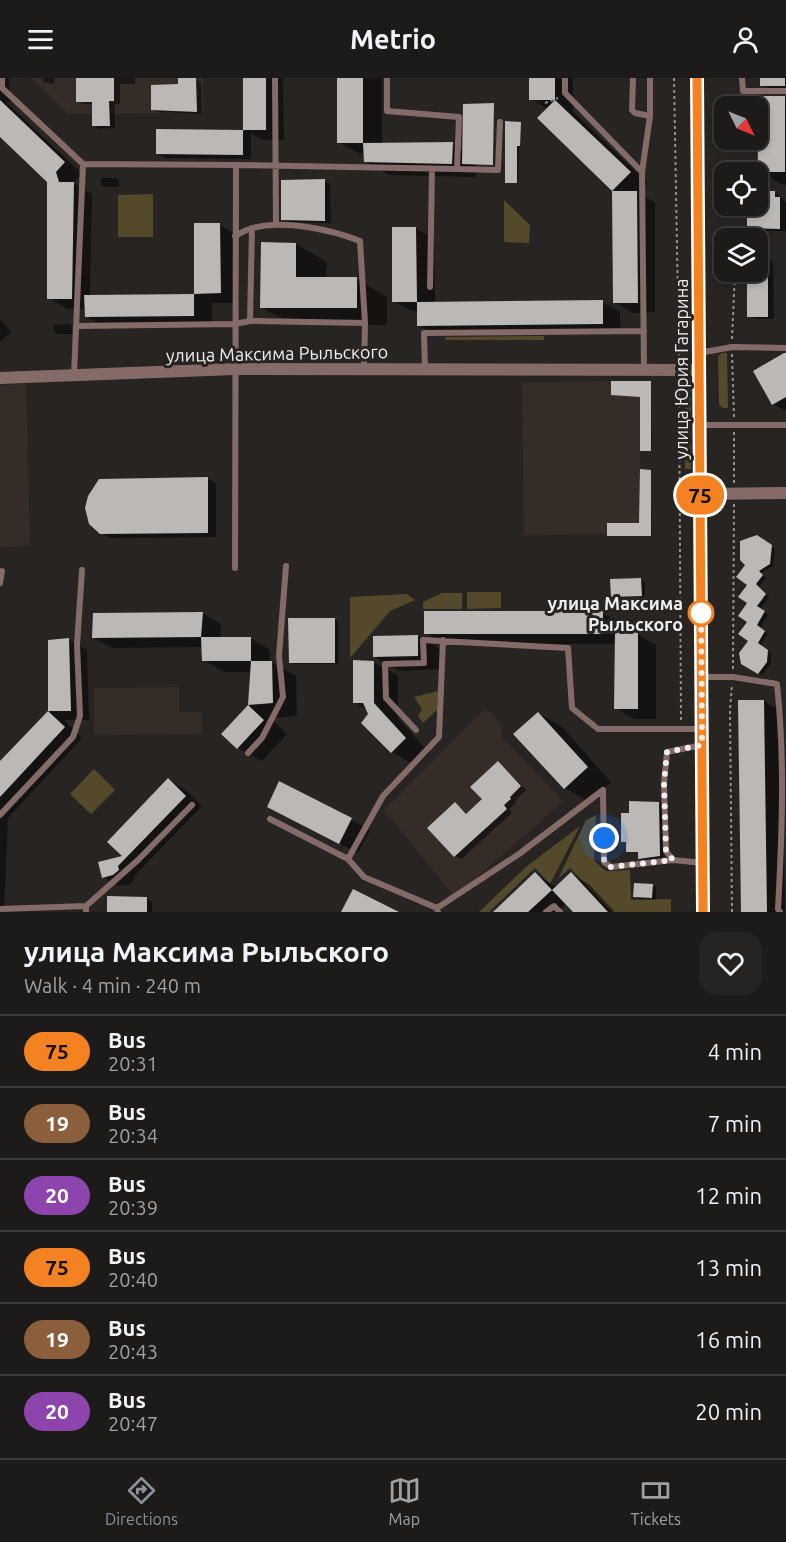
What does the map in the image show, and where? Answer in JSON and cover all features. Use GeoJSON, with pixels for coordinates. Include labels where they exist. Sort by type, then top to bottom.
{"type":"FeatureCollection","features":[{"type":"Feature","properties":{"kind":"main road","name":"улица Юрия Гагарина"},"geometry":{"type":"LineString","coordinates":[[697,78],[703,912]]}},
{"type":"Feature","properties":{"kind":"street","name":"улица Максима Рыльского"},"geometry":{"type":"LineString","coordinates":[[0,378],[235,369],[699,369]]}},
{"type":"Feature","properties":{"kind":"street"},"geometry":{"type":"LineString","coordinates":[[700,494],[786,494]]}},
{"type":"Feature","properties":{"kind":"lane"},"geometry":{"type":"LineString","coordinates":[[2,78],[2,88],[83,164],[277,165],[498,170],[500,122]]}},
{"type":"Feature","properties":{"kind":"lane"},"geometry":{"type":"LineString","coordinates":[[275,78],[276,225]]}},
{"type":"Feature","properties":{"kind":"lane"},"geometry":{"type":"LineString","coordinates":[[387,78],[387,111],[459,117],[458,169]]}},
{"type":"Feature","properties":{"kind":"lane"},"geometry":{"type":"LineString","coordinates":[[565,78],[565,93],[642,172]]}},
{"type":"Feature","properties":{"kind":"lane"},"geometry":{"type":"LineString","coordinates":[[633,78],[632,110],[635,113],[650,116]]}},
{"type":"Feature","properties":{"kind":"lane"},"geometry":{"type":"LineString","coordinates":[[644,370],[642,172],[650,116],[650,78]]}},
{"type":"Feature","properties":{"kind":"lane"},"geometry":{"type":"LineString","coordinates":[[742,78],[743,91],[786,91]]}},
{"type":"Feature","properties":{"kind":"lane"},"geometry":{"type":"LineString","coordinates":[[74,375],[83,164]]}},
{"type":"Feature","properties":{"kind":"lane"},"geometry":{"type":"LineString","coordinates":[[235,568],[236,165]]}},
{"type":"Feature","properties":{"kind":"lane"},"geometry":{"type":"LineString","coordinates":[[430,287],[432,169]]}},
{"type":"Feature","properties":{"kind":"lane"},"geometry":{"type":"LineString","coordinates":[[236,236],[252,228],[276,225],[297,226],[360,240],[365,323],[364,369]]}},
{"type":"Feature","properties":{"kind":"lane"},"geometry":{"type":"LineString","coordinates":[[250,321],[252,228]]}},
{"type":"Feature","properties":{"kind":"lane"},"geometry":{"type":"LineString","coordinates":[[76,326],[235,324],[250,321],[365,323]]}},
{"type":"Feature","properties":{"kind":"lane"},"geometry":{"type":"LineString","coordinates":[[425,369],[424,333],[644,332]]}},
{"type":"Feature","properties":{"kind":"lane"},"geometry":{"type":"LineString","coordinates":[[699,353],[732,347],[786,348]]}},
{"type":"Feature","properties":{"kind":"lane"},"geometry":{"type":"LineString","coordinates":[[700,425],[786,425]]}},
{"type":"Feature","properties":{"kind":"lane"},"geometry":{"type":"LineString","coordinates":[[248,753],[262,738],[283,697],[279,656],[286,566]]}},
{"type":"Feature","properties":{"kind":"lane"},"geometry":{"type":"LineString","coordinates":[[0,815],[72,737],[80,716],[77,645],[82,570]]}},
{"type":"Feature","properties":{"kind":"lane"},"geometry":{"type":"LineString","coordinates":[[0,583],[2,571]]}},
{"type":"Feature","properties":{"kind":"lane"},"geometry":{"type":"LineString","coordinates":[[416,729],[386,698],[385,664],[424,663],[423,640],[443,640],[568,648],[572,708],[598,729],[702,729]]}},
{"type":"Feature","properties":{"kind":"lane"},"geometry":{"type":"LineString","coordinates":[[348,859],[382,796],[439,736],[443,640]]}},
{"type":"Feature","properties":{"kind":"lane"},"geometry":{"type":"LineString","coordinates":[[702,677],[733,677],[777,684],[784,729],[783,858],[778,909],[780,912]]}},
{"type":"Feature","properties":{"kind":"lane"},"geometry":{"type":"LineString","coordinates":[[673,860],[666,851],[664,783],[667,752],[702,745]]}},
{"type":"Feature","properties":{"kind":"lane"},"geometry":{"type":"LineString","coordinates":[[270,819],[348,859],[364,877],[438,910],[519,854],[603,790],[604,862],[611,867],[673,860],[703,862]]}},
{"type":"Feature","properties":{"kind":"lane"},"geometry":{"type":"LineString","coordinates":[[0,909],[86,909],[192,805]]}},
{"type":"Feature","properties":{"kind":"lane"},"geometry":{"type":"LineString","coordinates":[[546,912],[554,906],[560,912]]}},
{"type":"Feature","properties":{"kind":"path"},"geometry":{"type":"LineString","coordinates":[[674,78],[682,729]]}},
{"type":"Feature","properties":{"kind":"path"},"geometry":{"type":"LineString","coordinates":[[545,103],[565,93]]}},
{"type":"Feature","properties":{"kind":"path"},"geometry":{"type":"LineString","coordinates":[[732,912],[730,710],[733,677],[732,347],[735,282]]}},
{"type":"Feature","properties":{"kind":"shaded area"},"geometry":{"type":"Polygon","coordinates":[[[31,78],[203,78],[203,113],[68,114],[31,78]]]}},
{"type":"Feature","properties":{"kind":"shaded area"},"geometry":{"type":"Polygon","coordinates":[[[153,194],[153,237],[118,237],[118,195],[153,194]]]}},
{"type":"Feature","properties":{"kind":"shaded area"},"geometry":{"type":"Polygon","coordinates":[[[504,200],[530,225],[529,243],[504,242],[504,200]]]}},
{"type":"Feature","properties":{"kind":"shaded area"},"geometry":{"type":"Polygon","coordinates":[[[544,336],[544,340],[446,340],[445,337],[544,336]]]}},
{"type":"Feature","properties":{"kind":"shaded area"},"geometry":{"type":"Polygon","coordinates":[[[722,353],[727,353],[728,408],[719,405],[718,358],[722,353]]]}},
{"type":"Feature","properties":{"kind":"shaded area"},"geometry":{"type":"Polygon","coordinates":[[[685,380],[691,380],[691,469],[685,469],[685,380]]]}},
{"type":"Feature","properties":{"kind":"shaded area"},"geometry":{"type":"Polygon","coordinates":[[[640,381],[640,534],[524,535],[522,382],[640,381]]]}},
{"type":"Feature","properties":{"kind":"shaded area"},"geometry":{"type":"Polygon","coordinates":[[[26,384],[30,546],[0,547],[0,385],[26,384]]]}},
{"type":"Feature","properties":{"kind":"shaded area"},"geometry":{"type":"Polygon","coordinates":[[[467,592],[501,592],[501,608],[467,609],[467,592]]]}},
{"type":"Feature","properties":{"kind":"shaded area"},"geometry":{"type":"Polygon","coordinates":[[[442,593],[462,593],[462,609],[423,609],[423,602],[442,593]]]}},
{"type":"Feature","properties":{"kind":"shaded area"},"geometry":{"type":"Polygon","coordinates":[[[407,594],[415,600],[390,611],[350,658],[350,597],[407,594]]]}},
{"type":"Feature","properties":{"kind":"shaded area"},"geometry":{"type":"Polygon","coordinates":[[[179,687],[179,712],[202,712],[202,734],[94,735],[94,688],[179,687]]]}},
{"type":"Feature","properties":{"kind":"shaded area"},"geometry":{"type":"Polygon","coordinates":[[[438,691],[437,710],[423,723],[418,716],[422,709],[414,697],[438,691]]]}},
{"type":"Feature","properties":{"kind":"shaded area"},"geometry":{"type":"Polygon","coordinates":[[[485,708],[502,724],[501,736],[563,801],[455,897],[384,810],[485,708]]]}},
{"type":"Feature","properties":{"kind":"shaded area"},"geometry":{"type":"Polygon","coordinates":[[[94,769],[115,790],[91,814],[70,794],[94,769]]]}},
{"type":"Feature","properties":{"kind":"shaded area"},"geometry":{"type":"Polygon","coordinates":[[[596,815],[594,861],[606,871],[630,870],[631,900],[671,899],[671,912],[612,912],[570,868],[558,879],[586,820],[596,815]]]}},
{"type":"Feature","properties":{"kind":"shaded area"},"geometry":{"type":"Polygon","coordinates":[[[580,826],[550,884],[535,868],[489,912],[479,912],[527,866],[580,826]]]}},
{"type":"Feature","properties":{"kind":"building"},"geometry":{"type":"Polygon","coordinates":[[[76,78],[114,78],[114,101],[109,101],[110,126],[92,126],[92,102],[76,102],[76,78]]]}},
{"type":"Feature","properties":{"kind":"building"},"geometry":{"type":"Polygon","coordinates":[[[178,78],[196,78],[197,112],[151,110],[151,85],[178,84],[178,78]]]}},
{"type":"Feature","properties":{"kind":"building"},"geometry":{"type":"Polygon","coordinates":[[[243,78],[266,78],[266,130],[243,130],[243,78]]]}},
{"type":"Feature","properties":{"kind":"building"},"geometry":{"type":"Polygon","coordinates":[[[337,78],[363,78],[363,143],[337,143],[337,78]]]}},
{"type":"Feature","properties":{"kind":"building"},"geometry":{"type":"Polygon","coordinates":[[[529,78],[555,78],[555,100],[529,100],[529,78]]]}},
{"type":"Feature","properties":{"kind":"building"},"geometry":{"type":"Polygon","coordinates":[[[760,78],[785,78],[785,86],[760,86],[760,78]]]}},
{"type":"Feature","properties":{"kind":"building"},"geometry":{"type":"Polygon","coordinates":[[[768,96],[785,96],[785,172],[768,172],[768,162],[758,162],[758,150],[768,150],[768,96]]]}},
{"type":"Feature","properties":{"kind":"building"},"geometry":{"type":"Polygon","coordinates":[[[0,100],[65,162],[56,172],[59,182],[74,182],[72,299],[47,299],[47,182],[0,137],[0,100]]]}},
{"type":"Feature","properties":{"kind":"building"},"geometry":{"type":"Polygon","coordinates":[[[555,100],[631,172],[612,191],[537,118],[555,100]]]}},
{"type":"Feature","properties":{"kind":"building"},"geometry":{"type":"Polygon","coordinates":[[[494,103],[493,165],[462,164],[463,104],[494,103]]]}},
{"type":"Feature","properties":{"kind":"building"},"geometry":{"type":"Polygon","coordinates":[[[505,121],[521,122],[520,146],[517,146],[517,183],[505,183],[505,121]]]}},
{"type":"Feature","properties":{"kind":"building"},"geometry":{"type":"Polygon","coordinates":[[[156,129],[243,130],[243,155],[156,154],[156,129]]]}},
{"type":"Feature","properties":{"kind":"building"},"geometry":{"type":"Polygon","coordinates":[[[453,142],[452,164],[364,162],[363,143],[453,142]]]}},
{"type":"Feature","properties":{"kind":"building"},"geometry":{"type":"Polygon","coordinates":[[[325,179],[325,221],[281,220],[281,180],[325,179]]]}},
{"type":"Feature","properties":{"kind":"building"},"geometry":{"type":"Polygon","coordinates":[[[612,191],[637,191],[638,303],[613,303],[612,191]]]}},
{"type":"Feature","properties":{"kind":"building"},"geometry":{"type":"Polygon","coordinates":[[[768,191],[775,191],[775,197],[780,197],[780,229],[747,228],[747,216],[768,216],[768,191]]]}},
{"type":"Feature","properties":{"kind":"building"},"geometry":{"type":"Polygon","coordinates":[[[194,223],[220,223],[221,293],[194,294],[194,223]]]}},
{"type":"Feature","properties":{"kind":"building"},"geometry":{"type":"Polygon","coordinates":[[[392,227],[416,227],[417,302],[392,302],[392,227]]]}},
{"type":"Feature","properties":{"kind":"building"},"geometry":{"type":"Polygon","coordinates":[[[261,242],[296,243],[296,277],[357,277],[357,308],[260,308],[261,242]]]}},
{"type":"Feature","properties":{"kind":"building"},"geometry":{"type":"Polygon","coordinates":[[[747,282],[768,282],[768,317],[747,317],[747,282]]]}},
{"type":"Feature","properties":{"kind":"building"},"geometry":{"type":"Polygon","coordinates":[[[194,294],[194,316],[85,317],[84,295],[194,294]]]}},
{"type":"Feature","properties":{"kind":"building"},"geometry":{"type":"Polygon","coordinates":[[[603,300],[603,324],[417,326],[417,302],[603,300]]]}},
{"type":"Feature","properties":{"kind":"building"},"geometry":{"type":"Polygon","coordinates":[[[786,353],[786,397],[772,405],[753,371],[786,353]]]}},
{"type":"Feature","properties":{"kind":"building"},"geometry":{"type":"Polygon","coordinates":[[[611,381],[651,381],[651,451],[640,451],[640,397],[611,395],[611,381]]]}},
{"type":"Feature","properties":{"kind":"building"},"geometry":{"type":"Polygon","coordinates":[[[640,469],[651,470],[651,536],[607,536],[607,523],[639,523],[640,469]]]}},
{"type":"Feature","properties":{"kind":"building"},"geometry":{"type":"Polygon","coordinates":[[[208,477],[208,533],[100,534],[89,524],[85,508],[88,496],[99,479],[208,477]]]}},
{"type":"Feature","properties":{"kind":"building"},"geometry":{"type":"Polygon","coordinates":[[[757,535],[772,545],[770,564],[759,571],[763,575],[756,584],[766,594],[757,606],[765,611],[757,625],[765,631],[758,643],[768,650],[767,662],[758,674],[741,664],[739,653],[748,641],[738,634],[747,622],[738,616],[747,603],[738,597],[747,585],[736,577],[745,565],[740,560],[740,541],[757,535]]]}},
{"type":"Feature","properties":{"kind":"building"},"geometry":{"type":"Polygon","coordinates":[[[641,578],[642,596],[611,597],[610,579],[641,578]]]}},
{"type":"Feature","properties":{"kind":"building"},"geometry":{"type":"Polygon","coordinates":[[[424,611],[603,611],[603,634],[424,634],[424,611]]]}},
{"type":"Feature","properties":{"kind":"building"},"geometry":{"type":"Polygon","coordinates":[[[203,612],[201,637],[92,638],[93,613],[203,612]]]}},
{"type":"Feature","properties":{"kind":"building"},"geometry":{"type":"Polygon","coordinates":[[[288,618],[335,618],[335,663],[289,663],[288,618]]]}},
{"type":"Feature","properties":{"kind":"building"},"geometry":{"type":"Polygon","coordinates":[[[615,632],[638,632],[638,709],[614,709],[615,632]]]}},
{"type":"Feature","properties":{"kind":"building"},"geometry":{"type":"Polygon","coordinates":[[[418,635],[418,656],[373,657],[373,636],[418,635]]]}},
{"type":"Feature","properties":{"kind":"building"},"geometry":{"type":"Polygon","coordinates":[[[201,637],[251,637],[251,661],[202,661],[201,637]]]}},
{"type":"Feature","properties":{"kind":"building"},"geometry":{"type":"Polygon","coordinates":[[[69,638],[71,711],[48,711],[48,640],[69,638]]]}},
{"type":"Feature","properties":{"kind":"building"},"geometry":{"type":"Polygon","coordinates":[[[353,660],[374,661],[374,703],[406,738],[391,753],[361,723],[368,714],[363,703],[353,703],[353,660]]]}},
{"type":"Feature","properties":{"kind":"building"},"geometry":{"type":"Polygon","coordinates":[[[251,661],[272,661],[273,703],[248,705],[251,661]]]}},
{"type":"Feature","properties":{"kind":"building"},"geometry":{"type":"Polygon","coordinates":[[[738,700],[764,700],[767,912],[741,912],[738,700]]]}},
{"type":"Feature","properties":{"kind":"building"},"geometry":{"type":"Polygon","coordinates":[[[248,705],[264,720],[237,749],[221,734],[248,705]]]}},
{"type":"Feature","properties":{"kind":"building"},"geometry":{"type":"Polygon","coordinates":[[[48,711],[65,727],[0,797],[0,761],[48,711]]]}},
{"type":"Feature","properties":{"kind":"building"},"geometry":{"type":"Polygon","coordinates":[[[538,712],[588,767],[564,789],[513,734],[538,712]]]}},
{"type":"Feature","properties":{"kind":"building"},"geometry":{"type":"Polygon","coordinates":[[[498,761],[521,786],[504,805],[507,809],[454,857],[427,828],[455,802],[466,814],[482,799],[470,787],[498,761]]]}},
{"type":"Feature","properties":{"kind":"building"},"geometry":{"type":"Polygon","coordinates":[[[168,778],[186,796],[118,866],[119,870],[113,875],[102,878],[98,862],[122,856],[107,842],[168,778]]]}},
{"type":"Feature","properties":{"kind":"building"},"geometry":{"type":"Polygon","coordinates":[[[279,781],[352,818],[339,844],[267,807],[279,781]]]}},
{"type":"Feature","properties":{"kind":"building"},"geometry":{"type":"Polygon","coordinates":[[[629,801],[659,802],[660,856],[638,859],[638,852],[626,852],[626,842],[621,842],[621,813],[629,813],[629,801]]]}},
{"type":"Feature","properties":{"kind":"building"},"geometry":{"type":"Polygon","coordinates":[[[535,872],[552,890],[528,912],[493,912],[535,872]]]}},
{"type":"Feature","properties":{"kind":"building"},"geometry":{"type":"Polygon","coordinates":[[[571,872],[608,912],[573,912],[552,890],[571,872]]]}},
{"type":"Feature","properties":{"kind":"building"},"geometry":{"type":"Polygon","coordinates":[[[634,883],[653,884],[652,898],[633,897],[634,883]]]}},
{"type":"Feature","properties":{"kind":"building"},"geometry":{"type":"Polygon","coordinates":[[[353,889],[399,912],[341,912],[353,889]]]}},
{"type":"Feature","properties":{"kind":"building"},"geometry":{"type":"Polygon","coordinates":[[[107,896],[147,897],[147,912],[107,912],[107,896]]]}},
{"type":"Feature","properties":{"kind":"bus line","name":"75"},"geometry":{"type":"LineString","coordinates":[[697,78],[703,912]]}},
{"type":"Feature","properties":{"kind":"place","name":"улица Максима Рыльского"},"geometry":{"type":"Point","coordinates":[701,613]}},
{"type":"Feature","properties":{"kind":"route"},"geometry":{"type":"LineString","coordinates":[[604,838],[604,862],[611,867],[673,860],[666,851],[664,783],[667,752],[702,745],[701,605],[701,613]]}}]}
